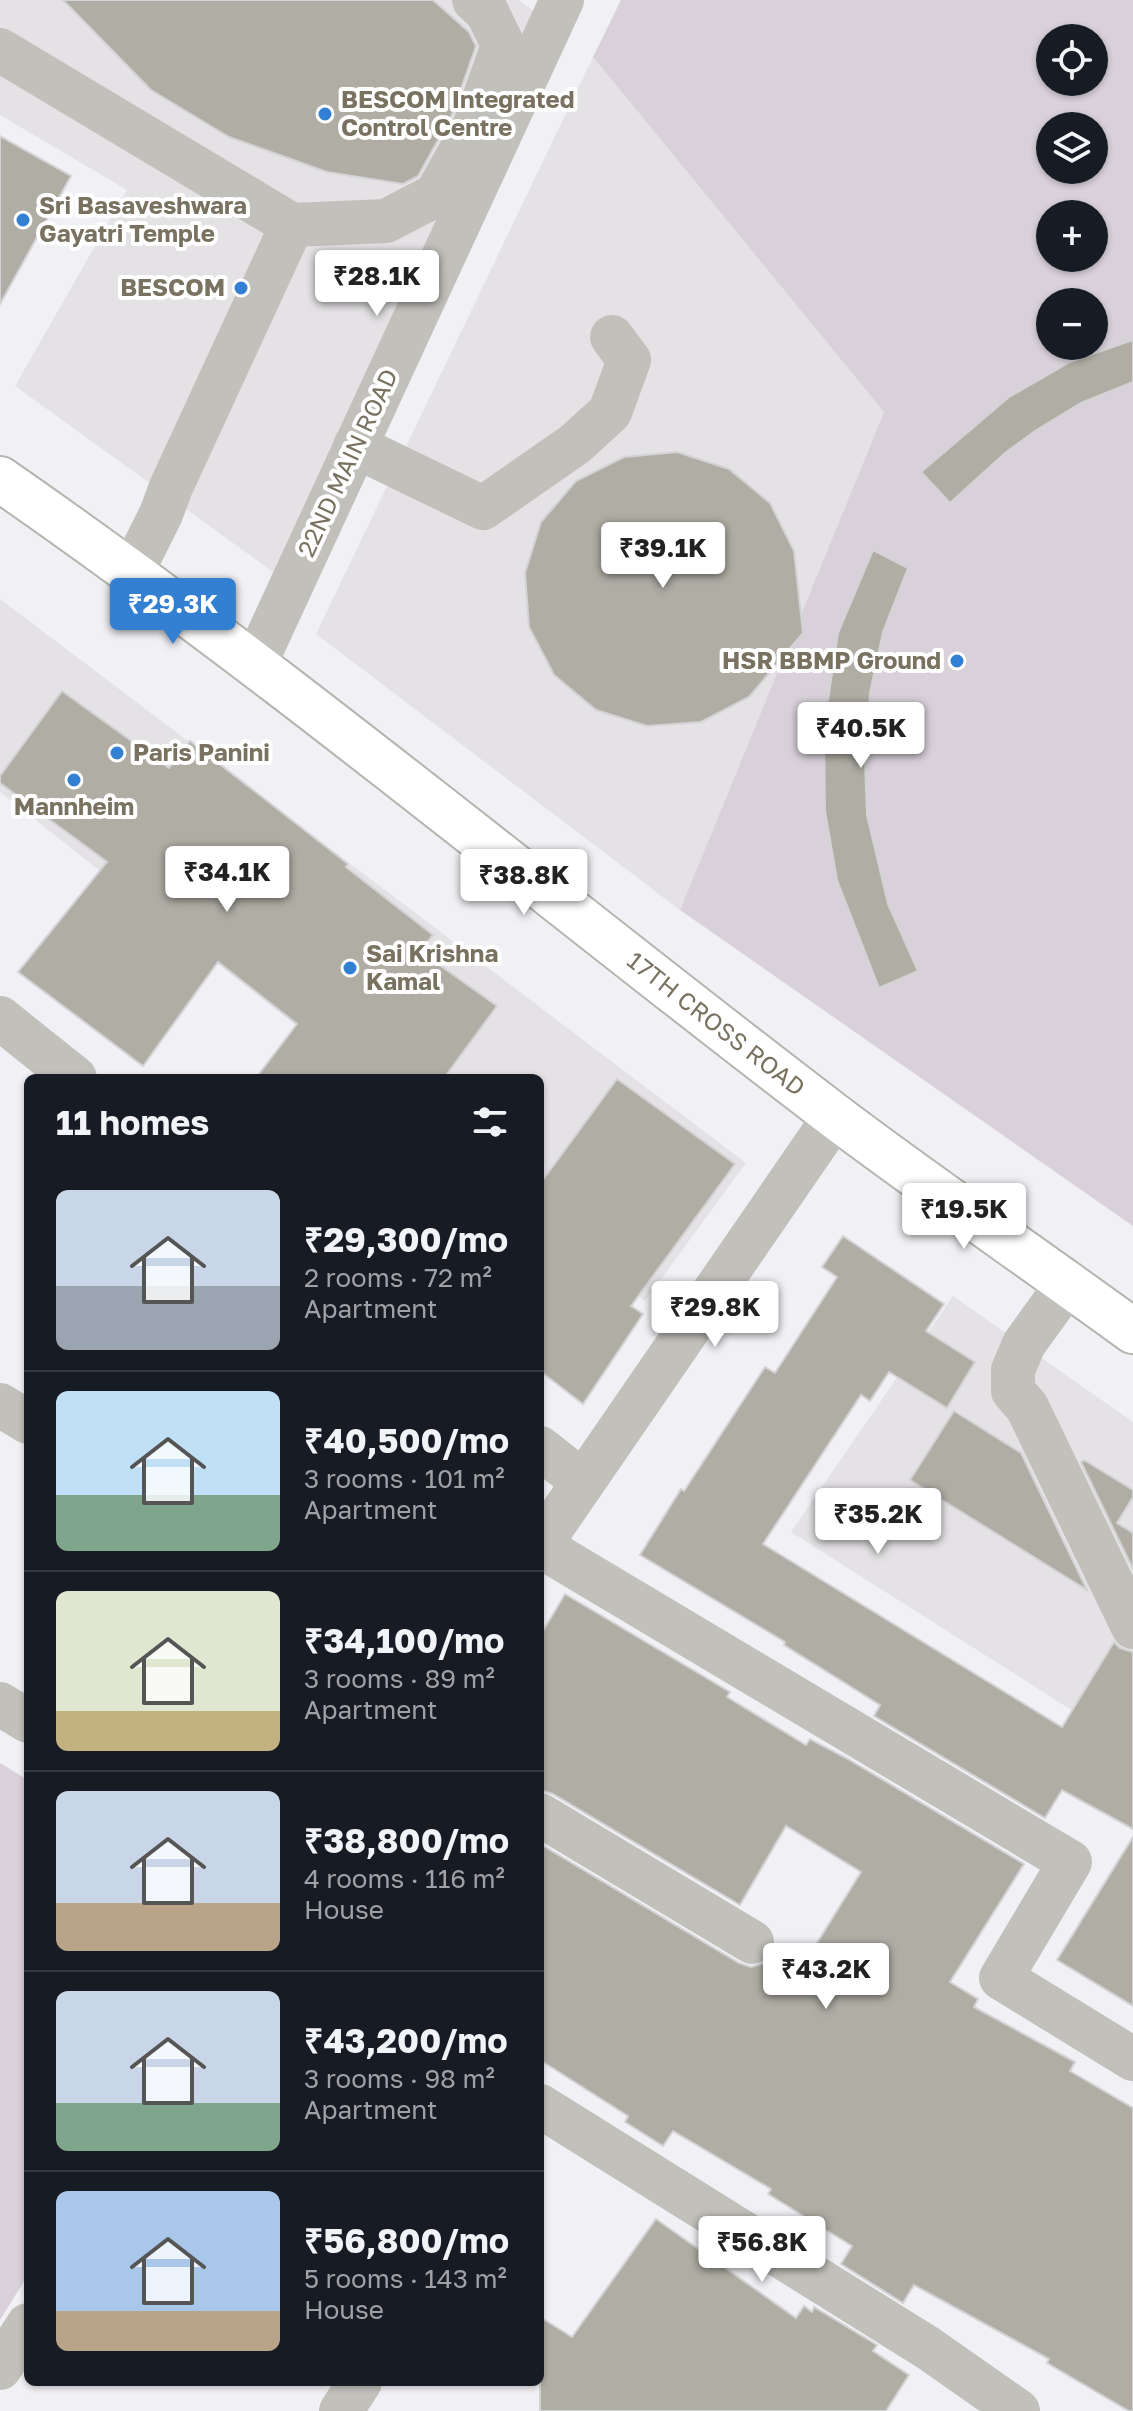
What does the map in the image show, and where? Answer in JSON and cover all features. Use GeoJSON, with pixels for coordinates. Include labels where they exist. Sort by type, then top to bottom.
{"type":"FeatureCollection","features":[{"type":"Feature","properties":{"kind":"main road","name":"17TH CROSS ROAD"},"geometry":{"type":"LineString","coordinates":[[0,479],[255,664],[835,1116],[1133,1331]]}},
{"type":"Feature","properties":{"kind":"street"},"geometry":{"type":"LineString","coordinates":[[0,50],[292,225],[386,221],[436,195],[474,127],[503,45],[487,12],[474,0]]}},
{"type":"Feature","properties":{"kind":"street","name":"22ND MAIN ROAD"},"geometry":{"type":"LineString","coordinates":[[255,664],[562,0]]}},
{"type":"Feature","properties":{"kind":"street"},"geometry":{"type":"LineString","coordinates":[[132,572],[292,225]]}},
{"type":"Feature","properties":{"kind":"street"},"geometry":{"type":"LineString","coordinates":[[355,446],[483,508],[575,444],[610,412],[629,360],[612,337]]}},
{"type":"Feature","properties":{"kind":"street"},"geometry":{"type":"LineString","coordinates":[[0,1018],[70,1074]]}},
{"type":"Feature","properties":{"kind":"street"},"geometry":{"type":"LineString","coordinates":[[544,1540],[835,1116]]}},
{"type":"Feature","properties":{"kind":"street"},"geometry":{"type":"LineString","coordinates":[[1068,1283],[1024,1344],[1013,1370],[1013,1391],[1027,1407],[1133,1627]]}},
{"type":"Feature","properties":{"kind":"street"},"geometry":{"type":"LineString","coordinates":[[0,1405],[24,1420]]}},
{"type":"Feature","properties":{"kind":"street"},"geometry":{"type":"LineString","coordinates":[[544,1451],[582,1481]]}},
{"type":"Feature","properties":{"kind":"street"},"geometry":{"type":"LineString","coordinates":[[544,1548],[1070,1862],[1001,1978],[1133,2059]]}},
{"type":"Feature","properties":{"kind":"street"},"geometry":{"type":"LineString","coordinates":[[0,1704],[24,1719]]}},
{"type":"Feature","properties":{"kind":"street"},"geometry":{"type":"LineString","coordinates":[[544,1817],[752,1942]]}},
{"type":"Feature","properties":{"kind":"street"},"geometry":{"type":"LineString","coordinates":[[544,2111],[928,2348],[1018,2411]]}},
{"type":"Feature","properties":{"kind":"street"},"geometry":{"type":"LineString","coordinates":[[0,2368],[24,2331]]}},
{"type":"Feature","properties":{"kind":"street"},"geometry":{"type":"LineString","coordinates":[[341,2411],[357,2386]]}},
{"type":"Feature","properties":{"kind":"shaded area","name":"BESCOM"},"geometry":{"type":"Polygon","coordinates":[[[0,0],[519,0],[541,16],[276,574],[15,386],[127,190],[0,115],[0,0]]]}},
{"type":"Feature","properties":{"kind":"shaded area","name":"HSR BBMP Ground"},"geometry":{"type":"Polygon","coordinates":[[[621,0],[1133,0],[1133,1226],[680,910],[884,412],[593,57],[621,0]]]}},
{"type":"Feature","properties":{"kind":"shaded area"},"geometry":{"type":"Polygon","coordinates":[[[593,57],[884,412],[680,910],[316,634],[593,57]]]}},
{"type":"Feature","properties":{"kind":"shaded area"},"geometry":{"type":"Polygon","coordinates":[[[0,599],[746,1163],[645,1301],[544,1221],[544,1074],[358,1074],[0,792],[0,599]]]}},
{"type":"Feature","properties":{"kind":"shaded area"},"geometry":{"type":"Polygon","coordinates":[[[953,1296],[1133,1422],[1133,1749],[791,1532],[953,1296]]]}},
{"type":"Feature","properties":{"kind":"shaded area"},"geometry":{"type":"Polygon","coordinates":[[[0,1763],[24,1778],[24,2281],[0,2320],[0,1763]]]}},
{"type":"Feature","properties":{"kind":"building","name":"BESCOM Integrated Control Centre"},"geometry":{"type":"Polygon","coordinates":[[[63,0],[433,0],[469,32],[476,46],[451,117],[418,176],[403,184],[327,172],[229,137],[151,90],[63,0]]]}},
{"type":"Feature","properties":{"kind":"building","name":"Sri Basaveshwara Gayatri Temple"},"geometry":{"type":"Polygon","coordinates":[[[0,136],[71,176],[0,304],[0,136]]]}},
{"type":"Feature","properties":{"kind":"building"},"geometry":{"type":"Polygon","coordinates":[[[1133,340],[1133,382],[1081,403],[1035,431],[1005,453],[950,503],[921,472],[1009,397],[1070,362],[1108,360],[1108,349],[1133,340]]]}},
{"type":"Feature","properties":{"kind":"building"},"geometry":{"type":"Polygon","coordinates":[[[677,452],[729,469],[770,503],[794,551],[803,633],[749,697],[701,722],[647,726],[596,710],[554,675],[529,627],[525,573],[541,522],[576,481],[624,457],[677,452]]]}},
{"type":"Feature","properties":{"kind":"building"},"geometry":{"type":"Polygon","coordinates":[[[873,550],[908,568],[883,632],[870,693],[865,761],[867,815],[888,904],[918,971],[879,988],[837,880],[825,811],[824,727],[838,633],[873,550]]]}},
{"type":"Feature","properties":{"kind":"building"},"geometry":{"type":"Polygon","coordinates":[[[62,691],[169,768],[190,741],[348,864],[346,867],[433,935],[420,951],[497,1006],[447,1074],[259,1074],[297,1024],[218,962],[143,1066],[18,972],[107,862],[0,783],[0,776],[62,691]]]}},
{"type":"Feature","properties":{"kind":"building"},"geometry":{"type":"Polygon","coordinates":[[[617,1079],[735,1164],[631,1306],[643,1314],[583,1404],[544,1374],[544,1179],[617,1079]]]}},
{"type":"Feature","properties":{"kind":"building"},"geometry":{"type":"Polygon","coordinates":[[[843,1236],[944,1304],[926,1331],[975,1362],[947,1408],[889,1372],[870,1401],[861,1395],[763,1544],[1062,1727],[1114,1642],[1120,1648],[1133,1652],[1133,1829],[1062,1790],[1045,1818],[874,1716],[880,1705],[784,1645],[785,1642],[640,1555],[681,1489],[684,1491],[765,1367],[775,1373],[837,1277],[822,1267],[843,1236]]]}},
{"type":"Feature","properties":{"kind":"building"},"geometry":{"type":"Polygon","coordinates":[[[954,1411],[1021,1453],[1087,1590],[910,1480],[954,1411]]]}},
{"type":"Feature","properties":{"kind":"building"},"geometry":{"type":"Polygon","coordinates":[[[1084,1460],[1133,1490],[1133,1497],[1117,1523],[1133,1533],[1133,1569],[1081,1462],[1084,1460]]]}},
{"type":"Feature","properties":{"kind":"building"},"geometry":{"type":"Polygon","coordinates":[[[565,1594],[730,1692],[727,1697],[806,1745],[810,1739],[848,1759],[1024,1864],[950,1982],[978,1999],[974,2007],[1075,2062],[1070,2071],[1133,2108],[1133,2411],[1047,2363],[1049,2359],[914,2285],[903,2303],[841,2264],[852,2246],[768,2194],[771,2189],[673,2131],[663,2146],[625,2122],[628,2116],[544,2063],[544,1846],[739,1963],[751,1967],[765,1963],[775,1950],[802,1967],[861,1872],[786,1826],[740,1905],[544,1791],[544,1629],[565,1594]]]}},
{"type":"Feature","properties":{"kind":"building"},"geometry":{"type":"Polygon","coordinates":[[[1133,1837],[1133,2006],[1057,1960],[1133,1837]]]}},
{"type":"Feature","properties":{"kind":"building"},"geometry":{"type":"Polygon","coordinates":[[[656,2219],[796,2318],[804,2306],[812,2312],[814,2307],[877,2345],[873,2351],[909,2375],[886,2411],[540,2411],[540,2386],[544,2386],[544,2320],[572,2337],[656,2219]]]}},
{"type":"Feature","properties":{"kind":"place","name":"BESCOM Integrated Control Centre"},"geometry":{"type":"Point","coordinates":[325,114]}},
{"type":"Feature","properties":{"kind":"place","name":"Sri Basaveshwara Gayatri Temple"},"geometry":{"type":"Point","coordinates":[23,220]}},
{"type":"Feature","properties":{"kind":"place","name":"BESCOM"},"geometry":{"type":"Point","coordinates":[241,288]}},
{"type":"Feature","properties":{"kind":"place","name":"HSR BBMP Ground"},"geometry":{"type":"Point","coordinates":[957,661]}},
{"type":"Feature","properties":{"kind":"place","name":"Paris Panini"},"geometry":{"type":"Point","coordinates":[117,753]}},
{"type":"Feature","properties":{"kind":"place","name":"Mannheim"},"geometry":{"type":"Point","coordinates":[74,780]}},
{"type":"Feature","properties":{"kind":"place","name":"Sai Krishna Kamal"},"geometry":{"type":"Point","coordinates":[350,968]}}]}
